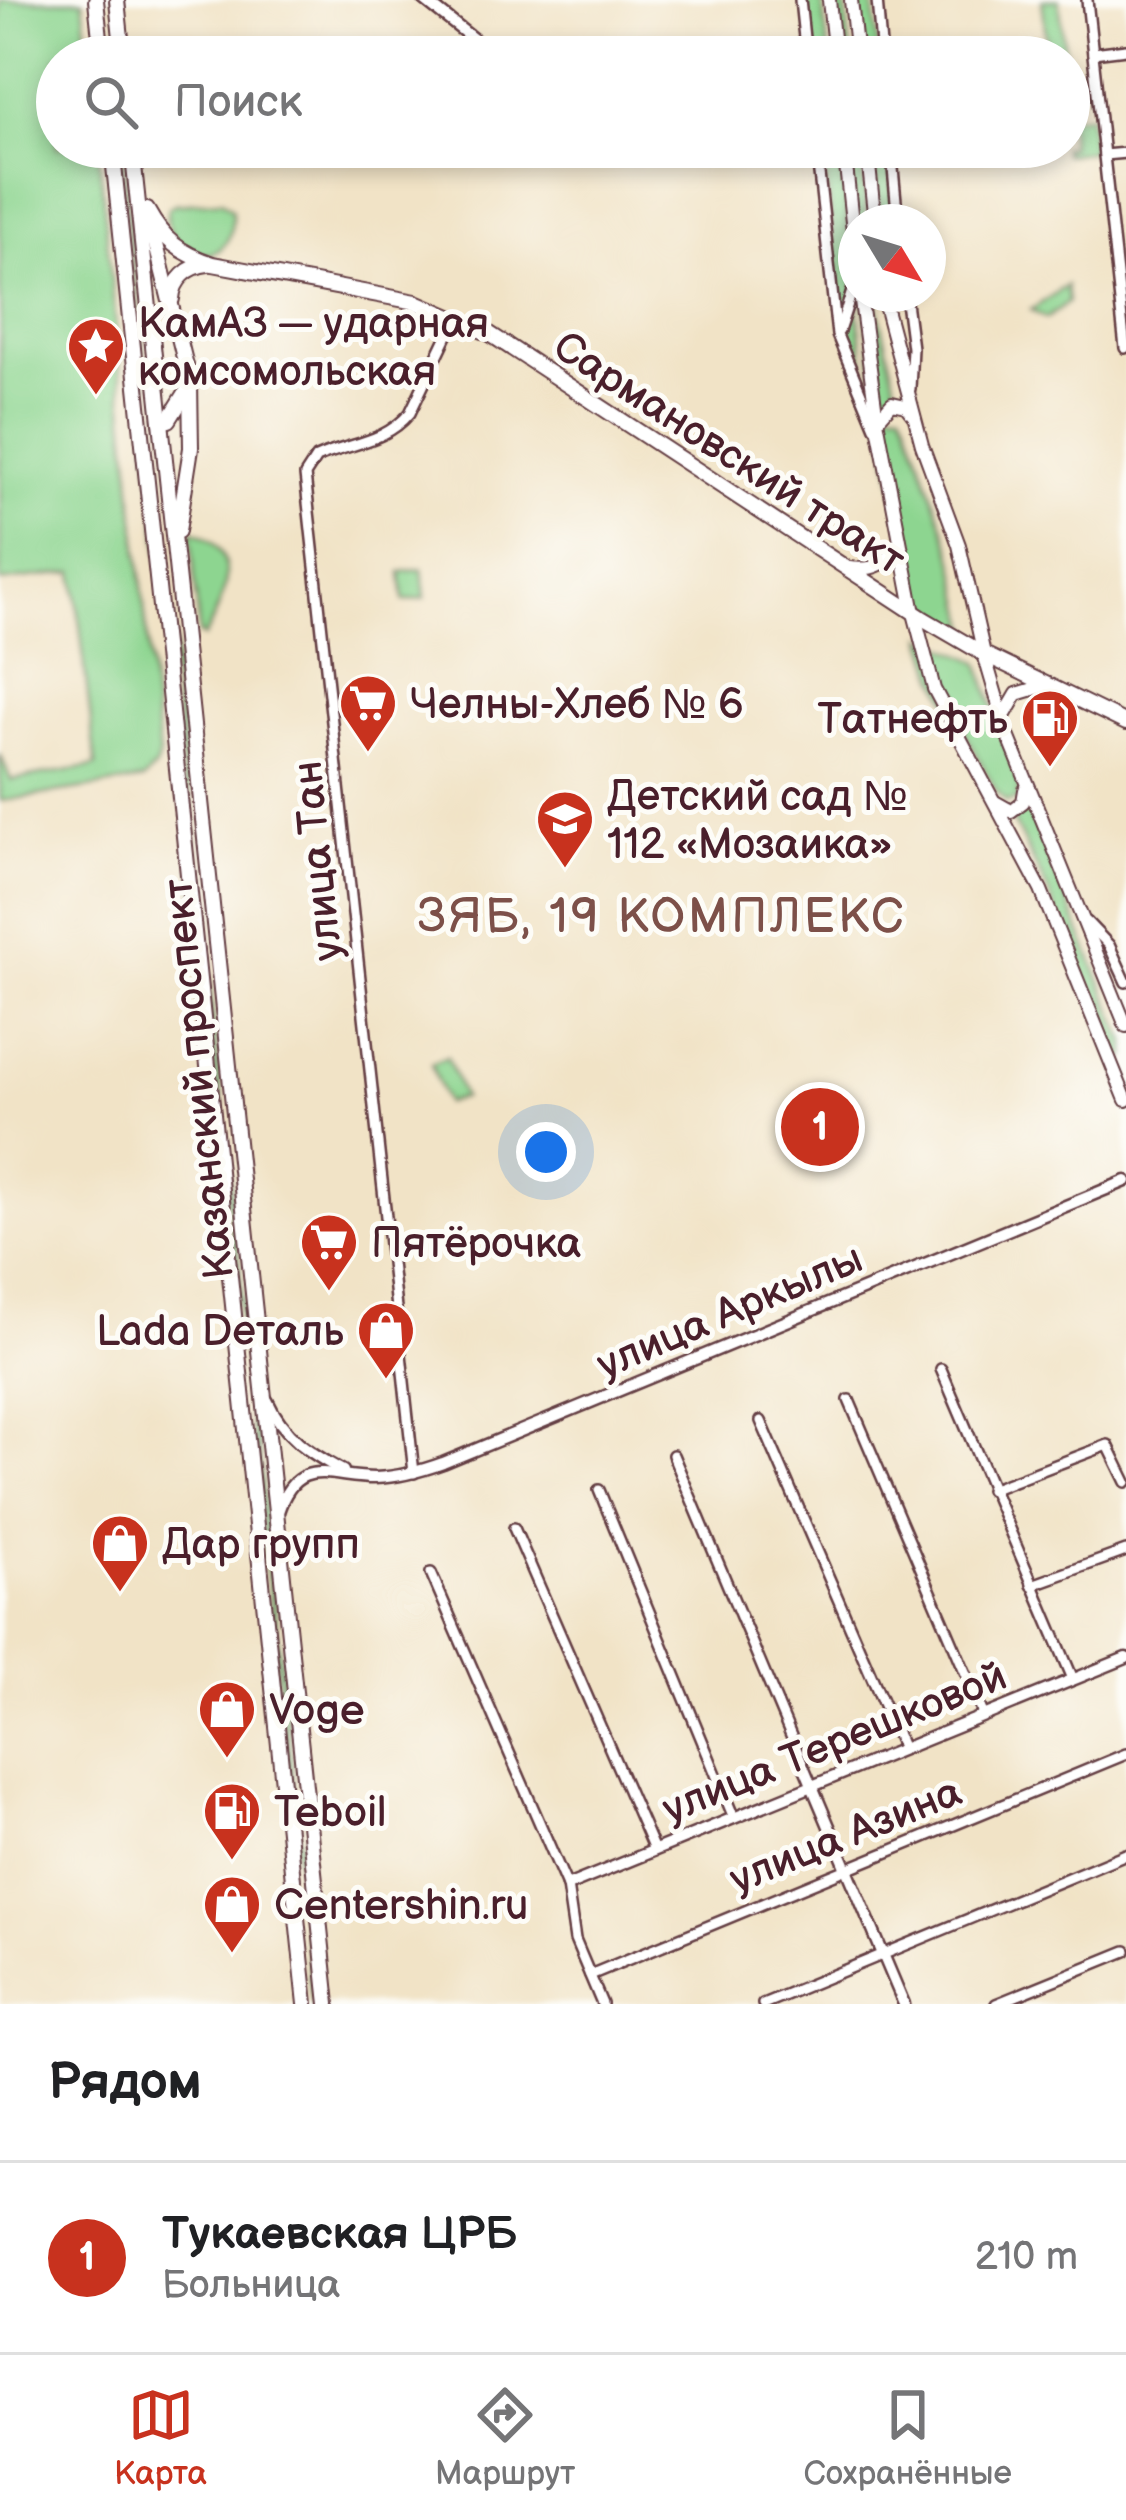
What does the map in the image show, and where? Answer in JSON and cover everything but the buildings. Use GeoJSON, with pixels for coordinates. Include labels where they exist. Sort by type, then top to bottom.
{"type":"FeatureCollection","features":[{"type":"Feature","properties":{"kind":"main road"},"geometry":{"type":"LineString","coordinates":[[96,0],[100,36]]}},
{"type":"Feature","properties":{"kind":"main road"},"geometry":{"type":"LineString","coordinates":[[117,0],[121,36]]}},
{"type":"Feature","properties":{"kind":"main road"},"geometry":{"type":"LineString","coordinates":[[829,0],[833,36]]}},
{"type":"Feature","properties":{"kind":"main road"},"geometry":{"type":"LineString","coordinates":[[851,0],[855,36]]}},
{"type":"Feature","properties":{"kind":"main road","name":"Казанский проспект"},"geometry":{"type":"LineString","coordinates":[[114,168],[306,2004]]}},
{"type":"Feature","properties":{"kind":"main road","name":"Казанский проспект"},"geometry":{"type":"LineString","coordinates":[[134,168],[328,2004]]}},
{"type":"Feature","properties":{"kind":"main road"},"geometry":{"type":"LineString","coordinates":[[137,168],[190,382],[190,448],[175,548]]}},
{"type":"Feature","properties":{"kind":"main road"},"geometry":{"type":"LineString","coordinates":[[846,168],[850,204]]}},
{"type":"Feature","properties":{"kind":"main road"},"geometry":{"type":"LineString","coordinates":[[869,168],[872,204]]}},
{"type":"Feature","properties":{"kind":"main road","name":"Сармановский тракт"},"geometry":{"type":"LineString","coordinates":[[148,210],[170,244],[187,256],[369,292],[456,317],[490,334],[914,613],[984,654],[1126,723]]}},
{"type":"Feature","properties":{"kind":"main road"},"geometry":{"type":"LineString","coordinates":[[173,316],[174,285],[188,271],[213,264]]}},
{"type":"Feature","properties":{"kind":"main road"},"geometry":{"type":"LineString","coordinates":[[862,312],[900,541],[937,697],[1041,890],[1122,1073],[1126,1100]]}},
{"type":"Feature","properties":{"kind":"main road"},"geometry":{"type":"LineString","coordinates":[[887,312],[914,416],[959,545],[984,654],[1024,783],[1126,1026]]}},
{"type":"Feature","properties":{"kind":"main road"},"geometry":{"type":"LineString","coordinates":[[136,382],[146,416],[161,422],[169,420],[183,402],[190,382]]}},
{"type":"Feature","properties":{"kind":"main road"},"geometry":{"type":"LineString","coordinates":[[877,420],[886,405],[898,402],[914,416]]}},
{"type":"Feature","properties":{"kind":"main road"},"geometry":{"type":"LineString","coordinates":[[848,568],[867,570],[883,564],[900,541]]}},
{"type":"Feature","properties":{"kind":"main road"},"geometry":{"type":"LineString","coordinates":[[1003,720],[1017,694],[1047,685]]}},
{"type":"Feature","properties":{"kind":"main road"},"geometry":{"type":"LineString","coordinates":[[992,800],[1004,809],[1018,808],[1024,783]]}},
{"type":"Feature","properties":{"kind":"street"},"geometry":{"type":"LineString","coordinates":[[424,0],[469,36]]}},
{"type":"Feature","properties":{"kind":"street"},"geometry":{"type":"LineString","coordinates":[[800,0],[804,36]]}},
{"type":"Feature","properties":{"kind":"street"},"geometry":{"type":"LineString","coordinates":[[877,0],[880,36]]}},
{"type":"Feature","properties":{"kind":"street"},"geometry":{"type":"LineString","coordinates":[[1087,0],[1125,348]]}},
{"type":"Feature","properties":{"kind":"street"},"geometry":{"type":"LineString","coordinates":[[1093,53],[1126,49]]}},
{"type":"Feature","properties":{"kind":"street"},"geometry":{"type":"LineString","coordinates":[[1104,154],[1126,153]]}},
{"type":"Feature","properties":{"kind":"street"},"geometry":{"type":"LineString","coordinates":[[818,168],[837,335],[882,444]]}},
{"type":"Feature","properties":{"kind":"street"},"geometry":{"type":"LineString","coordinates":[[893,168],[896,204]]}},
{"type":"Feature","properties":{"kind":"street"},"geometry":{"type":"LineString","coordinates":[[837,335],[845,312]]}},
{"type":"Feature","properties":{"kind":"street"},"geometry":{"type":"LineString","coordinates":[[907,312],[912,348],[910,400]]}},
{"type":"Feature","properties":{"kind":"street","name":"улица Тан"},"geometry":{"type":"LineString","coordinates":[[414,1473],[305,475],[316,458],[387,435],[401,424],[456,317]]}},
{"type":"Feature","properties":{"kind":"street"},"geometry":{"type":"LineString","coordinates":[[1083,918],[1109,945],[1126,982]]}},
{"type":"Feature","properties":{"kind":"street","name":"улица Аркылы"},"geometry":{"type":"LineString","coordinates":[[278,1515],[285,1489],[300,1476],[414,1473],[1126,1180]]}},
{"type":"Feature","properties":{"kind":"street"},"geometry":{"type":"LineString","coordinates":[[941,1369],[1073,1679]]}},
{"type":"Feature","properties":{"kind":"street"},"geometry":{"type":"LineString","coordinates":[[262,1390],[276,1421],[294,1441],[351,1476]]}},
{"type":"Feature","properties":{"kind":"street"},"geometry":{"type":"LineString","coordinates":[[849,1400],[984,1716]]}},
{"type":"Feature","properties":{"kind":"street"},"geometry":{"type":"LineString","coordinates":[[761,1421],[903,1749]]}},
{"type":"Feature","properties":{"kind":"street"},"geometry":{"type":"LineString","coordinates":[[990,1490],[1126,1447]]}},
{"type":"Feature","properties":{"kind":"street"},"geometry":{"type":"LineString","coordinates":[[1111,1449],[1126,1482]]}},
{"type":"Feature","properties":{"kind":"street"},"geometry":{"type":"LineString","coordinates":[[673,1455],[904,2004]]}},
{"type":"Feature","properties":{"kind":"street"},"geometry":{"type":"LineString","coordinates":[[598,1490],[734,1818]]}},
{"type":"Feature","properties":{"kind":"street"},"geometry":{"type":"LineString","coordinates":[[514,1528],[654,1850]]}},
{"type":"Feature","properties":{"kind":"street"},"geometry":{"type":"LineString","coordinates":[[1032,1586],[1126,1551]]}},
{"type":"Feature","properties":{"kind":"street"},"geometry":{"type":"LineString","coordinates":[[431,1573],[567,1886],[575,1940],[602,2004]]}},
{"type":"Feature","properties":{"kind":"street","name":"улица Терешковой"},"geometry":{"type":"LineString","coordinates":[[567,1886],[1126,1658]]}},
{"type":"Feature","properties":{"kind":"street","name":"улица Азина"},"geometry":{"type":"LineString","coordinates":[[590,1975],[1126,1754]]}},
{"type":"Feature","properties":{"kind":"street"},"geometry":{"type":"LineString","coordinates":[[763,2004],[1126,1854]]}},
{"type":"Feature","properties":{"kind":"street"},"geometry":{"type":"LineString","coordinates":[[996,2004],[1126,1951]]}},
{"type":"Feature","properties":{"kind":"green space"},"geometry":{"type":"Polygon","coordinates":[[[0,0],[83,0],[87,36],[36,36],[36,168],[100,168],[159,755],[155,768],[143,780],[0,801],[0,754],[11,780],[96,766],[74,572],[0,582],[0,0]]]}},
{"type":"Feature","properties":{"kind":"green space"},"geometry":{"type":"Polygon","coordinates":[[[806,0],[822,0],[826,36],[810,36],[806,0]]]}},
{"type":"Feature","properties":{"kind":"green space"},"geometry":{"type":"Polygon","coordinates":[[[834,0],[845,0],[849,36],[837,36],[834,0]]]}},
{"type":"Feature","properties":{"kind":"green space"},"geometry":{"type":"Polygon","coordinates":[[[856,0],[873,0],[877,36],[860,36],[856,0]]]}},
{"type":"Feature","properties":{"kind":"green space"},"geometry":{"type":"Polygon","coordinates":[[[1042,0],[1059,0],[1063,36],[1046,36],[1042,0]]]}},
{"type":"Feature","properties":{"kind":"green space"},"geometry":{"type":"Polygon","coordinates":[[[120,168],[124,168],[149,406],[145,403],[120,168]]]}},
{"type":"Feature","properties":{"kind":"green space"},"geometry":{"type":"Polygon","coordinates":[[[825,168],[841,168],[846,204],[838,204],[838,281],[825,168]]]}},
{"type":"Feature","properties":{"kind":"green space"},"geometry":{"type":"Polygon","coordinates":[[[850,168],[862,168],[865,204],[854,204],[850,168]]]}},
{"type":"Feature","properties":{"kind":"green space"},"geometry":{"type":"Polygon","coordinates":[[[875,168],[890,168],[894,204],[879,204],[875,168]]]}},
{"type":"Feature","properties":{"kind":"green space"},"geometry":{"type":"Polygon","coordinates":[[[221,201],[232,210],[230,233],[222,247],[211,254],[197,253],[174,237],[168,208],[221,201]]]}},
{"type":"Feature","properties":{"kind":"green space"},"geometry":{"type":"Polygon","coordinates":[[[1066,286],[1068,302],[1046,319],[1031,310],[1066,286]]]}},
{"type":"Feature","properties":{"kind":"green space"},"geometry":{"type":"Polygon","coordinates":[[[842,312],[858,312],[867,390],[843,325],[842,312]]]}},
{"type":"Feature","properties":{"kind":"green space"},"geometry":{"type":"Polygon","coordinates":[[[866,312],[879,312],[898,395],[878,402],[866,312]]]}},
{"type":"Feature","properties":{"kind":"green space"},"geometry":{"type":"Polygon","coordinates":[[[886,409],[902,410],[906,418],[952,551],[972,640],[918,605],[881,417],[886,409]]]}},
{"type":"Feature","properties":{"kind":"green space"},"geometry":{"type":"Polygon","coordinates":[[[152,433],[317,2004],[312,2004],[147,434],[152,433]]]}},
{"type":"Feature","properties":{"kind":"green space"},"geometry":{"type":"Polygon","coordinates":[[[191,530],[208,538],[225,562],[224,591],[204,637],[199,634],[191,530]]]}},
{"type":"Feature","properties":{"kind":"green space"},"geometry":{"type":"Polygon","coordinates":[[[422,569],[425,598],[404,601],[401,572],[422,569]]]}},
{"type":"Feature","properties":{"kind":"green space"},"geometry":{"type":"Polygon","coordinates":[[[924,637],[979,662],[1019,786],[1017,800],[1006,802],[996,791],[937,679],[924,637]]]}},
{"type":"Feature","properties":{"kind":"green space"},"geometry":{"type":"Polygon","coordinates":[[[1028,806],[1126,1042],[1126,1057],[1119,1062],[1010,814],[1028,806]]]}},
{"type":"Feature","properties":{"kind":"green space"},"geometry":{"type":"Polygon","coordinates":[[[447,1057],[463,1097],[446,1103],[431,1064],[447,1057]]]}},
{"type":"Feature","properties":{"kind":"place","name":"КамАЗ — ударная комсомольская"},"geometry":{"type":"Point","coordinates":[96,397]}},
{"type":"Feature","properties":{"kind":"place","name":"Челны-Хлеб № 6"},"geometry":{"type":"Point","coordinates":[368,754]}},
{"type":"Feature","properties":{"kind":"place","name":"Татнефть"},"geometry":{"type":"Point","coordinates":[1050,769]}},
{"type":"Feature","properties":{"kind":"place","name":"Детский сад № 112 «Мозаика»"},"geometry":{"type":"Point","coordinates":[565,870]}},
{"type":"Feature","properties":{"kind":"place","name":"Тукаевская ЦРБ"},"geometry":{"type":"Point","coordinates":[820,1127]}},
{"type":"Feature","properties":{"kind":"place","name":"Пятёрочка"},"geometry":{"type":"Point","coordinates":[329,1293]}},
{"type":"Feature","properties":{"kind":"place","name":"Lada Dеталь"},"geometry":{"type":"Point","coordinates":[386,1381]}},
{"type":"Feature","properties":{"kind":"place","name":"Дар групп"},"geometry":{"type":"Point","coordinates":[120,1594]}},
{"type":"Feature","properties":{"kind":"place","name":"Voge"},"geometry":{"type":"Point","coordinates":[227,1760]}},
{"type":"Feature","properties":{"kind":"place","name":"Teboil"},"geometry":{"type":"Point","coordinates":[232,1862]}},
{"type":"Feature","properties":{"kind":"place","name":"Centershin.ru"},"geometry":{"type":"Point","coordinates":[232,1955]}},
{"type":"Feature","properties":{"kind":"district","name":"ЗЯБ, 19 КОМПЛЕКС"},"geometry":{"type":"Point","coordinates":[662,915]}}]}
